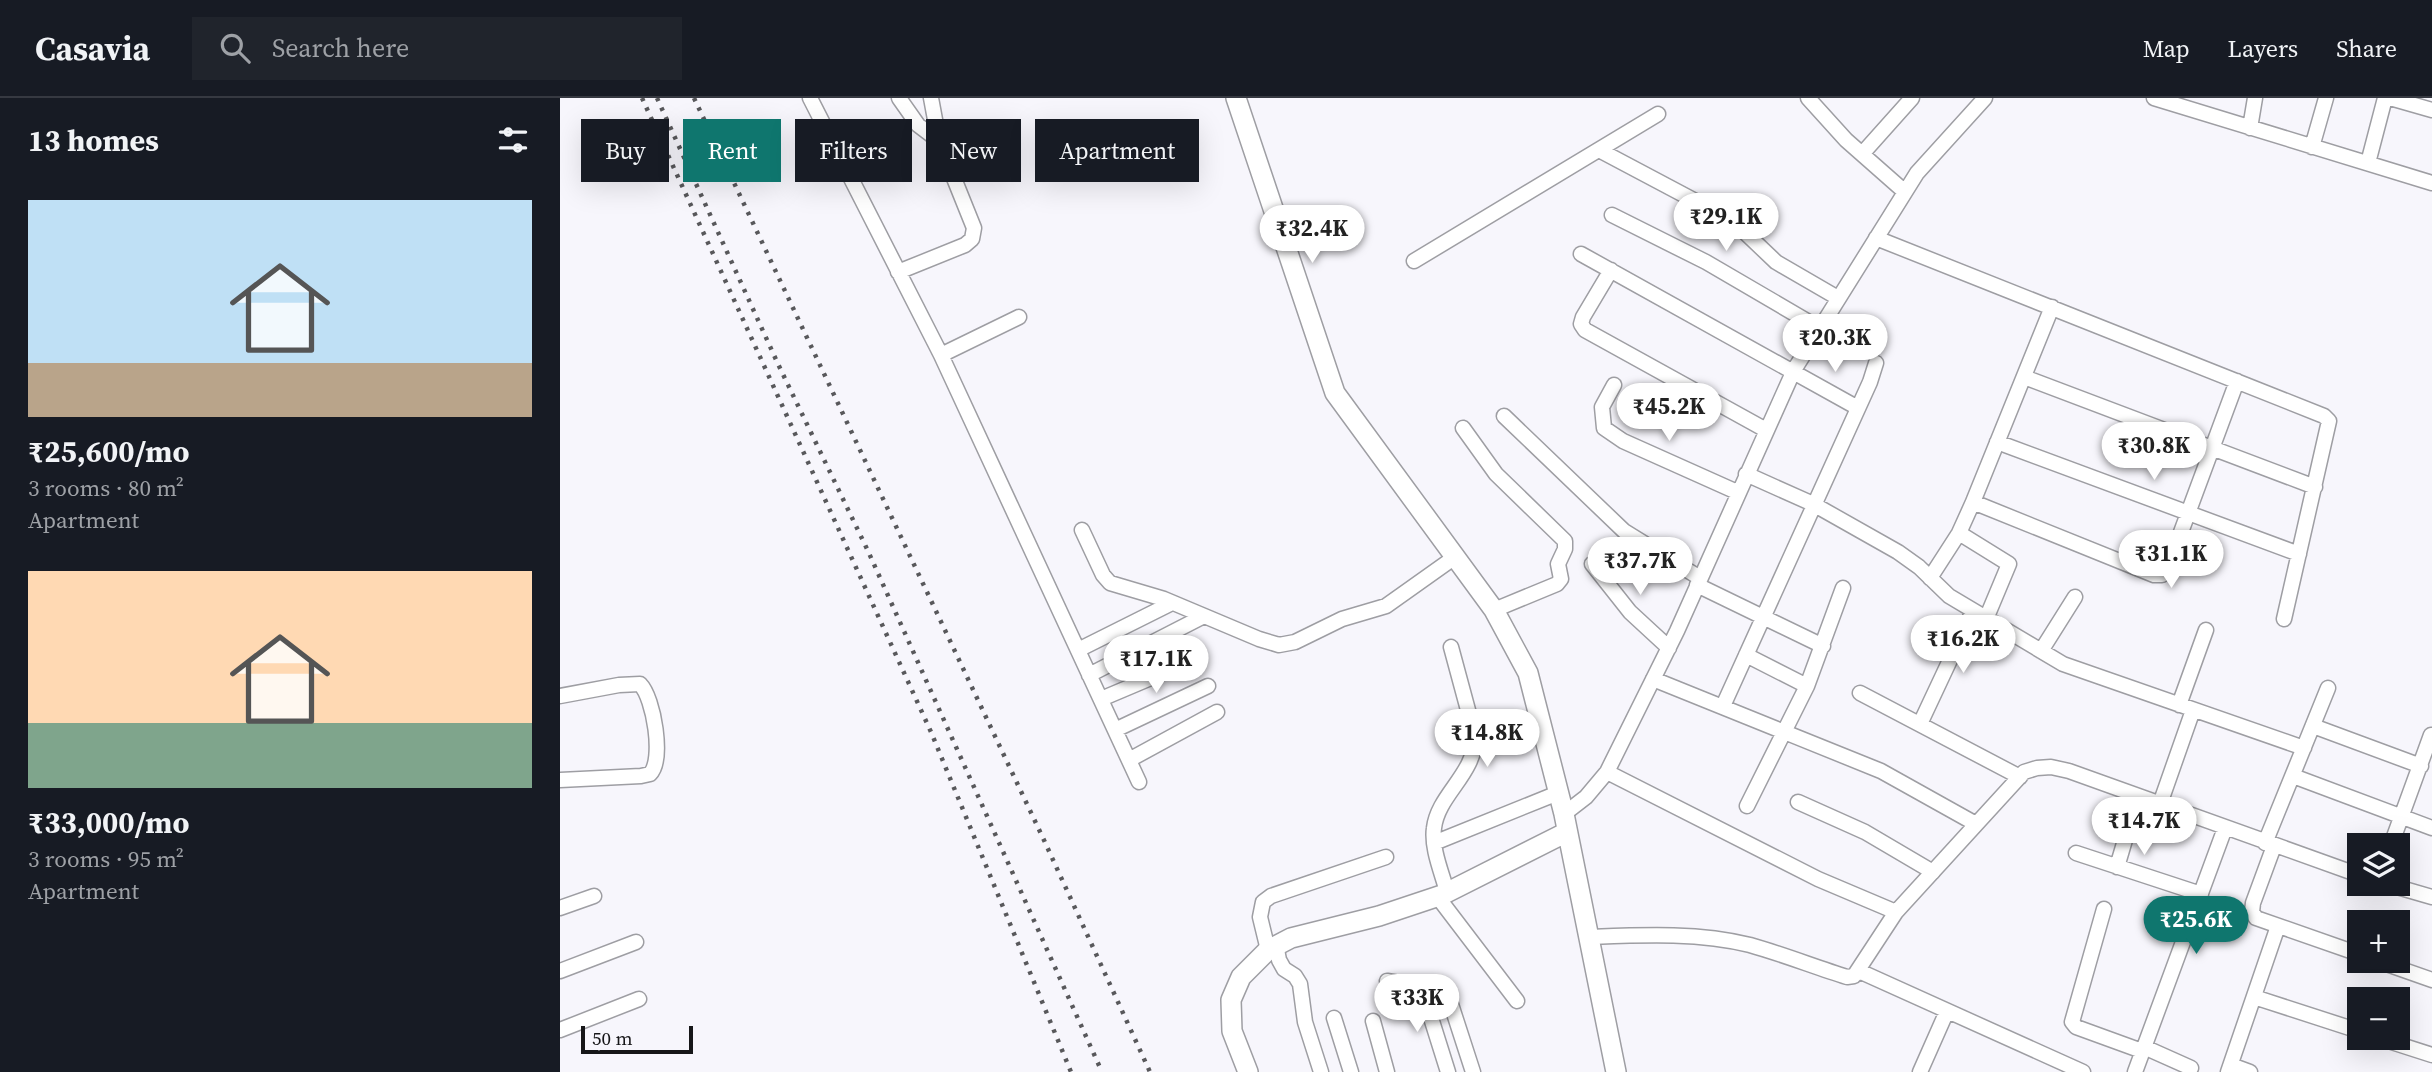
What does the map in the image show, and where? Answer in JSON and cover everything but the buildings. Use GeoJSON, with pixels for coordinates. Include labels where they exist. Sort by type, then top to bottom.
{"type":"FeatureCollection","features":[{"type":"Feature","properties":{"kind":"main road"},"geometry":{"type":"LineString","coordinates":[[1236,98],[1335,393],[1494,610],[1528,673],[1566,823],[1615,1065]]}},
{"type":"Feature","properties":{"kind":"main road"},"geometry":{"type":"LineString","coordinates":[[1248,1072],[1232,1031],[1229,1015],[1231,1000],[1241,977],[1268,950],[1442,894],[1566,823]]}},
{"type":"Feature","properties":{"kind":"street"},"geometry":{"type":"LineString","coordinates":[[810,98],[941,355],[1139,782]]}},
{"type":"Feature","properties":{"kind":"street"},"geometry":{"type":"LineString","coordinates":[[899,98],[918,125],[926,131]]}},
{"type":"Feature","properties":{"kind":"street"},"geometry":{"type":"LineString","coordinates":[[931,98],[935,119]]}},
{"type":"Feature","properties":{"kind":"street"},"geometry":{"type":"LineString","coordinates":[[1808,98],[1862,154],[1905,192]]}},
{"type":"Feature","properties":{"kind":"street"},"geometry":{"type":"LineString","coordinates":[[1862,154],[1912,98]]}},
{"type":"Feature","properties":{"kind":"street"},"geometry":{"type":"LineString","coordinates":[[1566,823],[1607,772],[1669,648],[1794,370],[1917,173],[1985,98]]}},
{"type":"Feature","properties":{"kind":"street"},"geometry":{"type":"LineString","coordinates":[[2249,128],[2256,98]]}},
{"type":"Feature","properties":{"kind":"street"},"geometry":{"type":"LineString","coordinates":[[2312,147],[2326,98]]}},
{"type":"Feature","properties":{"kind":"street"},"geometry":{"type":"LineString","coordinates":[[2368,163],[2387,98],[2432,110]]}},
{"type":"Feature","properties":{"kind":"street"},"geometry":{"type":"LineString","coordinates":[[2160,99],[2432,183]]}},
{"type":"Feature","properties":{"kind":"street"},"geometry":{"type":"LineString","coordinates":[[1414,261],[1658,114]]}},
{"type":"Feature","properties":{"kind":"street"},"geometry":{"type":"LineString","coordinates":[[1599,150],[1733,221],[1776,262],[1838,298]]}},
{"type":"Feature","properties":{"kind":"street"},"geometry":{"type":"LineString","coordinates":[[898,272],[965,245],[972,239],[974,228],[955,182]]}},
{"type":"Feature","properties":{"kind":"street"},"geometry":{"type":"LineString","coordinates":[[1612,215],[1706,262],[1819,328]]}},
{"type":"Feature","properties":{"kind":"street"},"geometry":{"type":"LineString","coordinates":[[1876,238],[2324,416],[2329,421],[2284,619]]}},
{"type":"Feature","properties":{"kind":"street"},"geometry":{"type":"LineString","coordinates":[[1581,254],[1794,370],[1858,408]]}},
{"type":"Feature","properties":{"kind":"street"},"geometry":{"type":"LineString","coordinates":[[1611,270],[1583,317],[1581,324],[1585,330],[1766,430]]}},
{"type":"Feature","properties":{"kind":"street"},"geometry":{"type":"LineString","coordinates":[[1930,578],[1959,533],[1973,502],[2052,307]]}},
{"type":"Feature","properties":{"kind":"street"},"geometry":{"type":"LineString","coordinates":[[941,355],[1019,317]]}},
{"type":"Feature","properties":{"kind":"street"},"geometry":{"type":"LineString","coordinates":[[1723,706],[1876,363]]}},
{"type":"Feature","properties":{"kind":"street"},"geometry":{"type":"LineString","coordinates":[[2024,376],[2315,487]]}},
{"type":"Feature","properties":{"kind":"street"},"geometry":{"type":"LineString","coordinates":[[1973,502],[2154,575],[2162,575],[2167,569],[2214,449],[2237,382]]}},
{"type":"Feature","properties":{"kind":"street"},"geometry":{"type":"LineString","coordinates":[[1614,385],[1602,407],[1604,428],[1623,442],[1737,492]]}},
{"type":"Feature","properties":{"kind":"street"},"geometry":{"type":"LineString","coordinates":[[1504,416],[1624,531],[1698,582],[1823,646]]}},
{"type":"Feature","properties":{"kind":"street"},"geometry":{"type":"LineString","coordinates":[[1463,428],[1504,482],[1565,541],[1565,549],[1558,564],[1561,579],[1557,584],[1494,610]]}},
{"type":"Feature","properties":{"kind":"street"},"geometry":{"type":"LineString","coordinates":[[1997,442],[2299,554]]}},
{"type":"Feature","properties":{"kind":"street"},"geometry":{"type":"LineString","coordinates":[[1746,474],[1813,504],[1898,552],[1948,596],[2041,651],[2093,676],[2304,748]]}},
{"type":"Feature","properties":{"kind":"street"},"geometry":{"type":"LineString","coordinates":[[1082,530],[1103,575],[1110,583],[1172,603],[1279,645],[1295,642],[1351,616],[1376,611],[1396,600],[1455,556]]}},
{"type":"Feature","properties":{"kind":"street"},"geometry":{"type":"LineString","coordinates":[[1920,724],[2009,564],[1959,533]]}},
{"type":"Feature","properties":{"kind":"street"},"geometry":{"type":"LineString","coordinates":[[1592,564],[1630,612],[1669,648]]}},
{"type":"Feature","properties":{"kind":"street"},"geometry":{"type":"LineString","coordinates":[[1747,806],[1807,687],[1843,588]]}},
{"type":"Feature","properties":{"kind":"street"},"geometry":{"type":"LineString","coordinates":[[2041,651],[2075,597]]}},
{"type":"Feature","properties":{"kind":"street"},"geometry":{"type":"LineString","coordinates":[[1077,650],[1172,603]]}},
{"type":"Feature","properties":{"kind":"street"},"geometry":{"type":"LineString","coordinates":[[1089,675],[1204,616]]}},
{"type":"Feature","properties":{"kind":"street"},"geometry":{"type":"LineString","coordinates":[[2160,804],[2206,629]]}},
{"type":"Feature","properties":{"kind":"street"},"geometry":{"type":"LineString","coordinates":[[1451,647],[1475,736],[1475,747],[1472,759],[1437,817],[1433,830],[1442,894],[1517,1000]]}},
{"type":"Feature","properties":{"kind":"street"},"geometry":{"type":"LineString","coordinates":[[1746,654],[1807,687]]}},
{"type":"Feature","properties":{"kind":"street"},"geometry":{"type":"LineString","coordinates":[[1101,699],[1198,658]]}},
{"type":"Feature","properties":{"kind":"street"},"geometry":{"type":"LineString","coordinates":[[1653,679],[1881,771],[1976,824]]}},
{"type":"Feature","properties":{"kind":"street"},"geometry":{"type":"LineString","coordinates":[[560,696],[619,685],[640,684],[650,699],[658,761],[650,774],[641,776],[560,780]]}},
{"type":"Feature","properties":{"kind":"street"},"geometry":{"type":"LineString","coordinates":[[1115,730],[1208,686]]}},
{"type":"Feature","properties":{"kind":"street"},"geometry":{"type":"LineString","coordinates":[[2328,688],[2292,776],[2252,912],[2256,918],[2347,950]]}},
{"type":"Feature","properties":{"kind":"street"},"geometry":{"type":"LineString","coordinates":[[1860,692],[2020,777]]}},
{"type":"Feature","properties":{"kind":"street"},"geometry":{"type":"LineString","coordinates":[[1129,760],[1217,712]]}},
{"type":"Feature","properties":{"kind":"street"},"geometry":{"type":"LineString","coordinates":[[2313,726],[2421,766]]}},
{"type":"Feature","properties":{"kind":"street"},"geometry":{"type":"LineString","coordinates":[[2396,833],[2431,735]]}},
{"type":"Feature","properties":{"kind":"street"},"geometry":{"type":"LineString","coordinates":[[1588,937],[1650,935],[1724,940],[1749,945],[1847,977],[1854,976],[1896,912],[2020,777],[2036,768],[2051,767],[2069,771],[2347,871]]}},
{"type":"Feature","properties":{"kind":"street"},"geometry":{"type":"LineString","coordinates":[[1607,772],[1818,879],[1896,912]]}},
{"type":"Feature","properties":{"kind":"street"},"geometry":{"type":"LineString","coordinates":[[2292,776],[2432,828]]}},
{"type":"Feature","properties":{"kind":"street"},"geometry":{"type":"LineString","coordinates":[[1434,843],[1558,793]]}},
{"type":"Feature","properties":{"kind":"street"},"geometry":{"type":"LineString","coordinates":[[2117,867],[2138,796]]}},
{"type":"Feature","properties":{"kind":"street"},"geometry":{"type":"LineString","coordinates":[[1798,803],[1865,832],[1933,872]]}},
{"type":"Feature","properties":{"kind":"street"},"geometry":{"type":"LineString","coordinates":[[2135,1072],[2225,828]]}},
{"type":"Feature","properties":{"kind":"street"},"geometry":{"type":"LineString","coordinates":[[2076,853],[2201,894]]}},
{"type":"Feature","properties":{"kind":"street"},"geometry":{"type":"LineString","coordinates":[[1321,1072],[1304,1022],[1300,984],[1268,950],[1260,917],[1263,902],[1271,896],[1386,858]]}},
{"type":"Feature","properties":{"kind":"street"},"geometry":{"type":"LineString","coordinates":[[2410,888],[2430,892]]}},
{"type":"Feature","properties":{"kind":"street"},"geometry":{"type":"LineString","coordinates":[[560,908],[594,896]]}},
{"type":"Feature","properties":{"kind":"street"},"geometry":{"type":"LineString","coordinates":[[2104,909],[2072,1022],[2076,1027],[2191,1068]]}},
{"type":"Feature","properties":{"kind":"street"},"geometry":{"type":"LineString","coordinates":[[2250,1072],[2229,1069],[2278,926]]}},
{"type":"Feature","properties":{"kind":"street"},"geometry":{"type":"LineString","coordinates":[[560,971],[636,942]]}},
{"type":"Feature","properties":{"kind":"street"},"geometry":{"type":"LineString","coordinates":[[1859,971],[2083,1072]]}},
{"type":"Feature","properties":{"kind":"street"},"geometry":{"type":"LineString","coordinates":[[2410,972],[2432,980]]}},
{"type":"Feature","properties":{"kind":"street"},"geometry":{"type":"LineString","coordinates":[[1387,981],[1442,990],[1449,998],[1473,1072]]}},
{"type":"Feature","properties":{"kind":"street"},"geometry":{"type":"LineString","coordinates":[[1421,986],[1448,1072]]}},
{"type":"Feature","properties":{"kind":"street"},"geometry":{"type":"LineString","coordinates":[[2254,997],[2347,1027]]}},
{"type":"Feature","properties":{"kind":"street"},"geometry":{"type":"LineString","coordinates":[[560,1030],[639,999]]}},
{"type":"Feature","properties":{"kind":"street"},"geometry":{"type":"LineString","coordinates":[[1920,1072],[1947,1011]]}},
{"type":"Feature","properties":{"kind":"street"},"geometry":{"type":"LineString","coordinates":[[1334,1018],[1351,1072]]}},
{"type":"Feature","properties":{"kind":"street"},"geometry":{"type":"LineString","coordinates":[[1373,1021],[1387,1072]]}},
{"type":"Feature","properties":{"kind":"street"},"geometry":{"type":"LineString","coordinates":[[2410,1048],[2432,1055]]}},
{"type":"Feature","properties":{"kind":"railway"},"geometry":{"type":"LineString","coordinates":[[642,98],[931,732],[1071,1072]]}},
{"type":"Feature","properties":{"kind":"railway"},"geometry":{"type":"LineString","coordinates":[[657,98],[778,364],[868,551],[1102,1072]]}},
{"type":"Feature","properties":{"kind":"railway"},"geometry":{"type":"LineString","coordinates":[[694,98],[1043,838],[1150,1072]]}}]}
